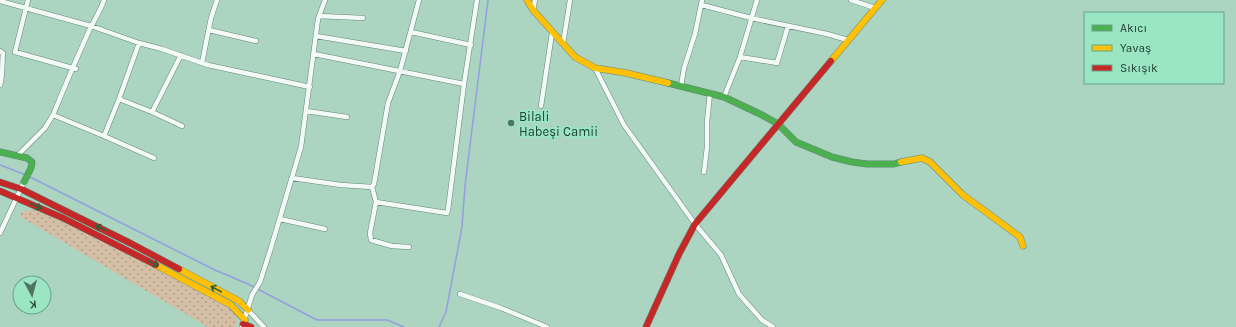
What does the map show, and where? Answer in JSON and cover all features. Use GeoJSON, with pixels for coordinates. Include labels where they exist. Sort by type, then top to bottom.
{"type":"FeatureCollection","features":[{"type":"Feature","properties":{"kind":"street"},"geometry":{"type":"LineString","coordinates":[[28,0],[15,52],[74,69]]}},
{"type":"Feature","properties":{"kind":"street"},"geometry":{"type":"LineString","coordinates":[[17,156],[45,128],[53,115],[74,69],[91,26],[102,8],[104,0]]}},
{"type":"Feature","properties":{"kind":"street"},"geometry":{"type":"LineString","coordinates":[[202,63],[211,18],[217,0]]}},
{"type":"Feature","properties":{"kind":"street"},"geometry":{"type":"LineString","coordinates":[[243,324],[252,295],[260,282],[301,147],[319,16],[324,0]]}},
{"type":"Feature","properties":{"kind":"street"},"geometry":{"type":"LineString","coordinates":[[409,247],[392,246],[371,240],[370,233],[376,202],[372,187],[374,184],[388,103],[400,71],[419,0]]}},
{"type":"Feature","properties":{"kind":"street"},"geometry":{"type":"LineString","coordinates":[[376,202],[446,213],[448,210],[464,84],[477,0]]}},
{"type":"Feature","properties":{"kind":"street"},"geometry":{"type":"LineString","coordinates":[[527,0],[552,33],[575,56],[595,68],[626,73],[724,97],[778,124],[796,142],[832,157],[867,164],[894,164],[916,158],[922,158],[930,162],[963,196],[1020,236],[1023,246]]}},
{"type":"Feature","properties":{"kind":"street"},"geometry":{"type":"LineString","coordinates":[[534,10],[535,0]]}},
{"type":"Feature","properties":{"kind":"street"},"geometry":{"type":"LineString","coordinates":[[563,44],[570,0]]}},
{"type":"Feature","properties":{"kind":"street"},"geometry":{"type":"LineString","coordinates":[[724,97],[740,57],[757,0]]}},
{"type":"Feature","properties":{"kind":"street"},"geometry":{"type":"LineString","coordinates":[[851,0],[875,8]]}},
{"type":"Feature","properties":{"kind":"street"},"geometry":{"type":"LineString","coordinates":[[646,327],[679,254],[695,224],[882,0]]}},
{"type":"Feature","properties":{"kind":"street"},"geometry":{"type":"LineString","coordinates":[[0,1],[91,26],[202,63],[310,87]]}},
{"type":"Feature","properties":{"kind":"street"},"geometry":{"type":"LineString","coordinates":[[681,86],[684,68],[695,34],[702,2],[751,18],[827,34],[848,40]]}},
{"type":"Feature","properties":{"kind":"street"},"geometry":{"type":"LineString","coordinates":[[319,16],[363,18]]}},
{"type":"Feature","properties":{"kind":"street"},"geometry":{"type":"LineString","coordinates":[[740,57],[777,63],[788,26]]}},
{"type":"Feature","properties":{"kind":"street"},"geometry":{"type":"LineString","coordinates":[[209,30],[256,41]]}},
{"type":"Feature","properties":{"kind":"street"},"geometry":{"type":"LineString","coordinates":[[411,32],[471,45]]}},
{"type":"Feature","properties":{"kind":"street"},"geometry":{"type":"LineString","coordinates":[[541,106],[552,33]]}},
{"type":"Feature","properties":{"kind":"street"},"geometry":{"type":"LineString","coordinates":[[316,36],[406,51]]}},
{"type":"Feature","properties":{"kind":"street"},"geometry":{"type":"LineString","coordinates":[[104,136],[139,43]]}},
{"type":"Feature","properties":{"kind":"street"},"geometry":{"type":"LineString","coordinates":[[0,51],[3,53],[2,80],[0,85]]}},
{"type":"Feature","properties":{"kind":"street"},"geometry":{"type":"LineString","coordinates":[[314,54],[464,84]]}},
{"type":"Feature","properties":{"kind":"street"},"geometry":{"type":"LineString","coordinates":[[152,112],[180,55]]}},
{"type":"Feature","properties":{"kind":"street"},"geometry":{"type":"LineString","coordinates":[[595,68],[624,125],[695,224],[721,255],[739,294],[762,320],[773,327]]}},
{"type":"Feature","properties":{"kind":"street"},"geometry":{"type":"LineString","coordinates":[[704,172],[710,93]]}},
{"type":"Feature","properties":{"kind":"street"},"geometry":{"type":"LineString","coordinates":[[119,99],[182,126]]}},
{"type":"Feature","properties":{"kind":"street"},"geometry":{"type":"LineString","coordinates":[[306,111],[346,117]]}},
{"type":"Feature","properties":{"kind":"street"},"geometry":{"type":"LineString","coordinates":[[53,115],[154,158]]}},
{"type":"Feature","properties":{"kind":"street"},"geometry":{"type":"LineString","coordinates":[[0,152],[27,158],[32,162],[0,233]]}},
{"type":"Feature","properties":{"kind":"street"},"geometry":{"type":"LineString","coordinates":[[292,178],[341,185],[372,187]]}},
{"type":"Feature","properties":{"kind":"street"},"geometry":{"type":"LineString","coordinates":[[0,182],[21,189],[137,246],[239,301],[264,327]]}},
{"type":"Feature","properties":{"kind":"street"},"geometry":{"type":"LineString","coordinates":[[0,191],[63,218],[231,305],[243,324],[251,327]]}},
{"type":"Feature","properties":{"kind":"street"},"geometry":{"type":"LineString","coordinates":[[280,219],[325,229]]}},
{"type":"Feature","properties":{"kind":"street"},"geometry":{"type":"LineString","coordinates":[[460,294],[501,308],[548,327]]}},
{"type":"Feature","properties":{"kind":"shaded area"},"geometry":{"type":"Polygon","coordinates":[[[34,210],[48,215],[176,278],[229,308],[236,316],[237,322],[235,327],[208,327],[19,216],[24,211],[34,210]]]}},
{"type":"Feature","properties":{"kind":"waterway"},"geometry":{"type":"LineString","coordinates":[[439,327],[446,312],[462,227],[465,186],[488,0]]}},
{"type":"Feature","properties":{"kind":"waterway"},"geometry":{"type":"LineString","coordinates":[[0,165],[26,175]]}},
{"type":"Feature","properties":{"kind":"waterway"},"geometry":{"type":"LineString","coordinates":[[30,177],[215,270],[248,284],[317,320],[387,320],[404,327]]}},
{"type":"Feature","properties":{"kind":"traffic: fast"},"geometry":{"type":"LineString","coordinates":[[668,83],[724,97],[778,124],[796,142],[832,157],[867,164],[894,164],[901,162]]}},
{"type":"Feature","properties":{"kind":"traffic: fast"},"geometry":{"type":"LineString","coordinates":[[0,152],[27,158],[32,162],[31,168],[24,182]]}},
{"type":"Feature","properties":{"kind":"traffic: slow"},"geometry":{"type":"LineString","coordinates":[[527,0],[533,10],[575,57],[595,68],[626,73],[668,83]]}},
{"type":"Feature","properties":{"kind":"traffic: slow"},"geometry":{"type":"LineString","coordinates":[[831,61],[882,0]]}},
{"type":"Feature","properties":{"kind":"traffic: slow"},"geometry":{"type":"LineString","coordinates":[[901,162],[922,158],[930,162],[963,195],[1020,237],[1023,246]]}},
{"type":"Feature","properties":{"kind":"traffic: slow"},"geometry":{"type":"LineString","coordinates":[[156,265],[231,305],[245,320]]}},
{"type":"Feature","properties":{"kind":"traffic: slow"},"geometry":{"type":"LineString","coordinates":[[179,269],[239,301],[248,310]]}},
{"type":"Feature","properties":{"kind":"traffic: jam"},"geometry":{"type":"LineString","coordinates":[[646,327],[679,254],[695,224],[831,61]]}},
{"type":"Feature","properties":{"kind":"traffic: jam"},"geometry":{"type":"LineString","coordinates":[[0,182],[21,189],[179,269]]}},
{"type":"Feature","properties":{"kind":"traffic: jam"},"geometry":{"type":"LineString","coordinates":[[0,191],[63,218],[156,265]]}},
{"type":"Feature","properties":{"kind":"traffic: jam"},"geometry":{"type":"LineString","coordinates":[[243,324],[251,327]]}},
{"type":"Feature","properties":{"kind":"place","name":"Bilali Habeşi Camii"},"geometry":{"type":"Point","coordinates":[511,123]}}]}
